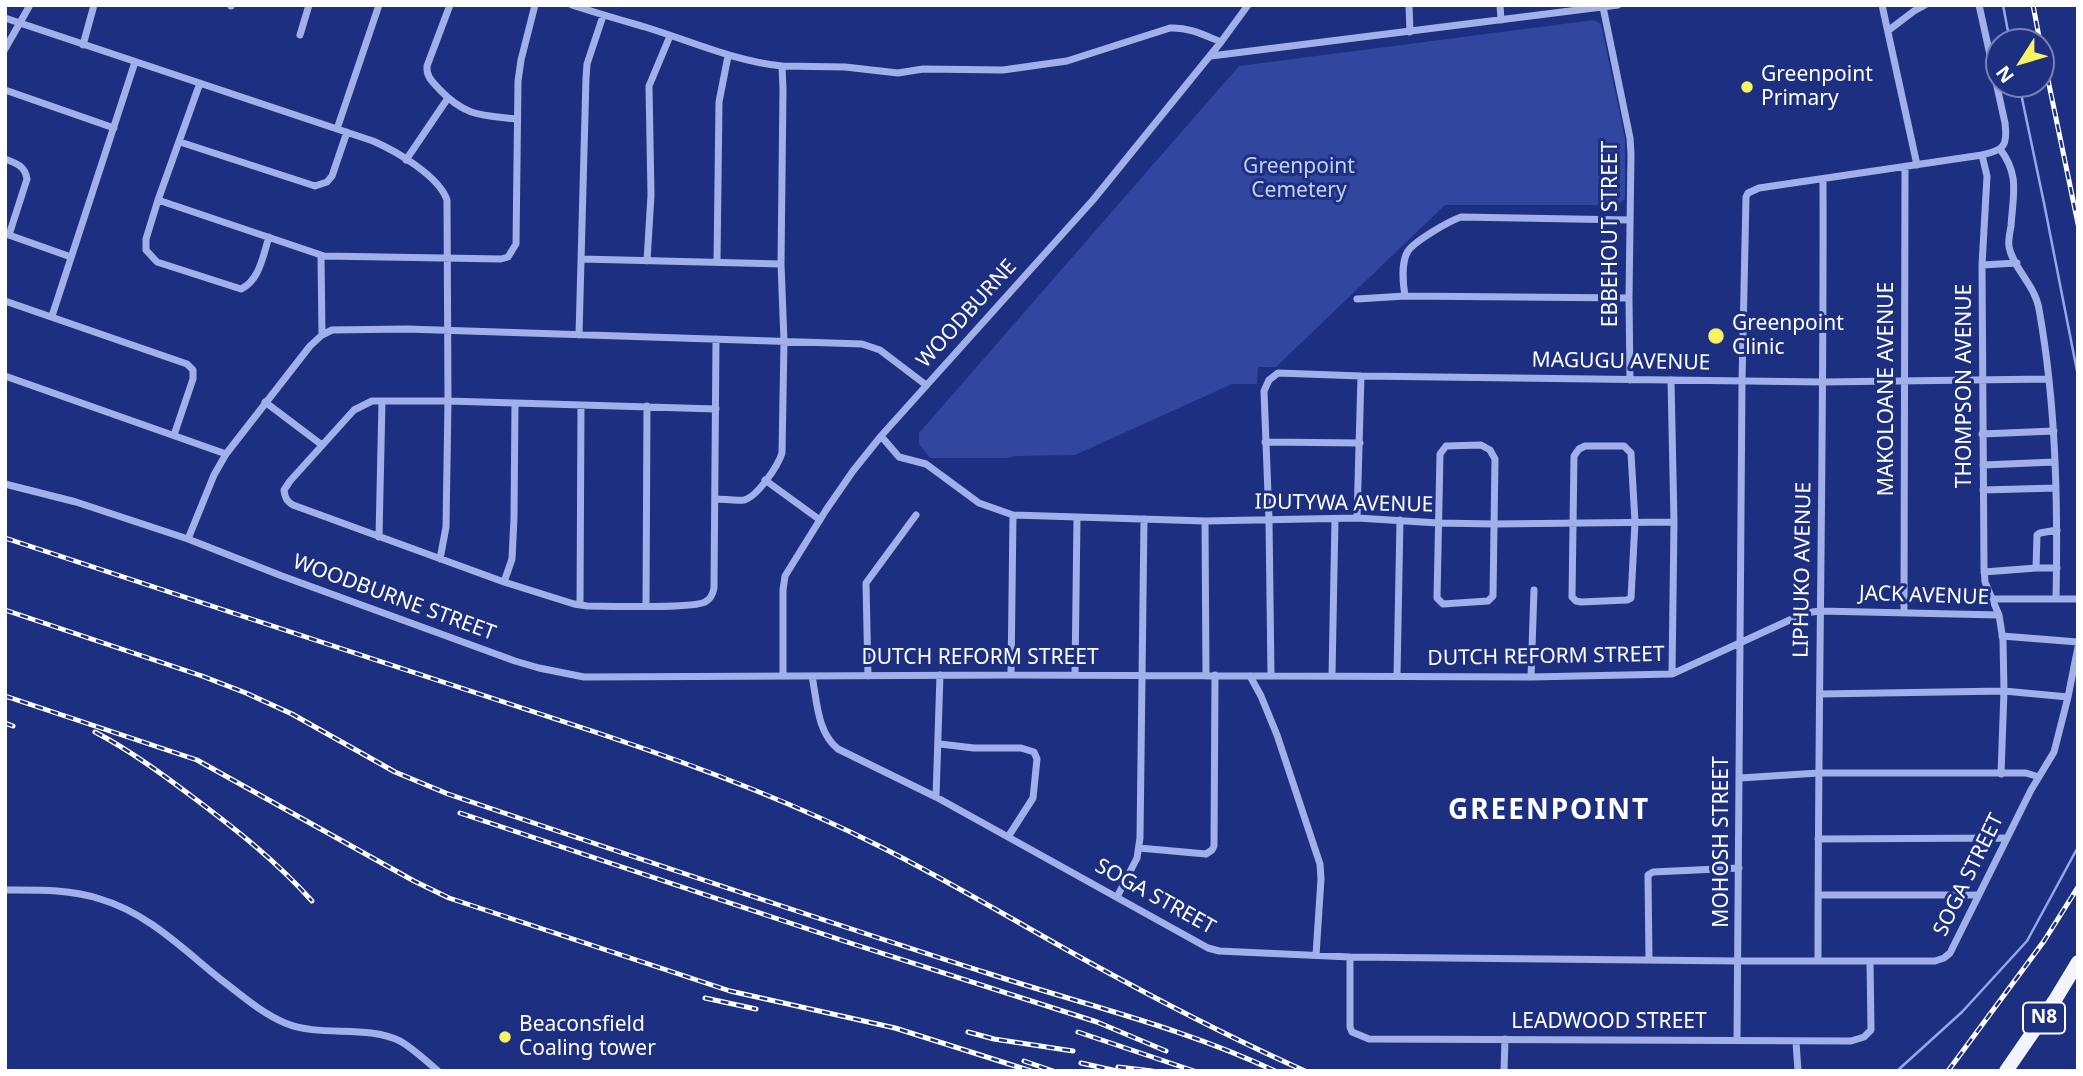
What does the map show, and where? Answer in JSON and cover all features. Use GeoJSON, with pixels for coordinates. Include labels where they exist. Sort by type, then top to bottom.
{"type":"FeatureCollection","features":[{"type":"Feature","properties":{"kind":"highway","name":"N8"},"geometry":{"type":"LineString","coordinates":[[2006,1071],[2078,962]]}},
{"type":"Feature","properties":{"kind":"street"},"geometry":{"type":"LineString","coordinates":[[5,50],[30,5]]}},
{"type":"Feature","properties":{"kind":"street"},"geometry":{"type":"LineString","coordinates":[[83,45],[94,5]]}},
{"type":"Feature","properties":{"kind":"street"},"geometry":{"type":"LineString","coordinates":[[300,36],[309,5]]}},
{"type":"Feature","properties":{"kind":"street"},"geometry":{"type":"LineString","coordinates":[[337,129],[379,5]]}},
{"type":"Feature","properties":{"kind":"street"},"geometry":{"type":"LineString","coordinates":[[450,5],[426,72],[448,98],[464,111],[517,120]]}},
{"type":"Feature","properties":{"kind":"street"},"geometry":{"type":"LineString","coordinates":[[158,200],[321,256],[400,259],[508,257],[516,244],[520,60],[535,5]]}},
{"type":"Feature","properties":{"kind":"street"},"geometry":{"type":"LineString","coordinates":[[572,5],[728,56],[761,64],[845,67],[898,73],[923,69],[1003,70],[1057,64],[1170,28],[1190,29],[1221,42]]}},
{"type":"Feature","properties":{"kind":"street","name":"WOODBURNE"},"geometry":{"type":"LineString","coordinates":[[783,676],[783,583],[788,570],[853,471],[881,436],[1093,200],[1248,5]]}},
{"type":"Feature","properties":{"kind":"street"},"geometry":{"type":"LineString","coordinates":[[1242,15],[1255,5]]}},
{"type":"Feature","properties":{"kind":"street"},"geometry":{"type":"LineString","coordinates":[[1409,5],[1410,32]]}},
{"type":"Feature","properties":{"kind":"street"},"geometry":{"type":"LineString","coordinates":[[1500,5],[1501,20]]}},
{"type":"Feature","properties":{"kind":"street"},"geometry":{"type":"LineString","coordinates":[[1210,56],[1618,5]]}},
{"type":"Feature","properties":{"kind":"street"},"geometry":{"type":"LineString","coordinates":[[1882,5],[1917,165]]}},
{"type":"Feature","properties":{"kind":"street"},"geometry":{"type":"LineString","coordinates":[[1889,30],[1925,5]]}},
{"type":"Feature","properties":{"kind":"street"},"geometry":{"type":"LineString","coordinates":[[1739,645],[1746,197],[1748,192],[1759,188],[1982,155],[2000,149],[2006,142],[2005,123],[1979,5]]}},
{"type":"Feature","properties":{"kind":"street","name":"EBBEHOUT STREET"},"geometry":{"type":"LineString","coordinates":[[1603,7],[1630,138],[1630,380]]}},
{"type":"Feature","properties":{"kind":"street"},"geometry":{"type":"LineString","coordinates":[[579,335],[587,64],[603,16]]}},
{"type":"Feature","properties":{"kind":"street"},"geometry":{"type":"LineString","coordinates":[[5,18],[382,145],[434,181],[445,194],[448,401],[446,527],[440,559]]}},
{"type":"Feature","properties":{"kind":"street"},"geometry":{"type":"LineString","coordinates":[[647,261],[651,195],[649,86],[670,36]]}},
{"type":"Feature","properties":{"kind":"street"},"geometry":{"type":"LineString","coordinates":[[716,262],[719,102],[728,56]]}},
{"type":"Feature","properties":{"kind":"street"},"geometry":{"type":"LineString","coordinates":[[52,316],[135,62]]}},
{"type":"Feature","properties":{"kind":"street"},"geometry":{"type":"LineString","coordinates":[[716,499],[744,500],[750,497],[780,460],[782,453],[782,66]]}},
{"type":"Feature","properties":{"kind":"street"},"geometry":{"type":"LineString","coordinates":[[200,83],[158,200],[145,247],[152,258],[168,266],[241,289],[250,284],[256,275],[269,237]]}},
{"type":"Feature","properties":{"kind":"street"},"geometry":{"type":"LineString","coordinates":[[5,90],[114,128]]}},
{"type":"Feature","properties":{"kind":"street"},"geometry":{"type":"LineString","coordinates":[[406,160],[448,98]]}},
{"type":"Feature","properties":{"kind":"street"},"geometry":{"type":"LineString","coordinates":[[180,142],[314,186],[327,182],[332,176],[347,132]]}},
{"type":"Feature","properties":{"kind":"street"},"geometry":{"type":"LineString","coordinates":[[2000,149],[2009,161],[2013,176],[2009,246],[2036,296],[2048,379],[2054,431],[2056,598]]}},
{"type":"Feature","properties":{"kind":"street","name":"THOMPSON AVENUE"},"geometry":{"type":"LineString","coordinates":[[1982,155],[1987,176],[1982,265],[1984,572],[1985,582],[1999,615]]}},
{"type":"Feature","properties":{"kind":"street"},"geometry":{"type":"LineString","coordinates":[[5,159],[20,166],[27,179],[7,235],[71,257]]}},
{"type":"Feature","properties":{"kind":"street","name":"MAKOLOANE AVENUE"},"geometry":{"type":"LineString","coordinates":[[1904,612],[1905,167]]}},
{"type":"Feature","properties":{"kind":"street","name":"LIPHUKO AVENUE"},"geometry":{"type":"LineString","coordinates":[[1818,961],[1824,382],[1823,179]]}},
{"type":"Feature","properties":{"kind":"street"},"geometry":{"type":"LineString","coordinates":[[1405,296],[1405,267],[1409,250],[1456,218],[1630,220]]}},
{"type":"Feature","properties":{"kind":"street"},"geometry":{"type":"LineString","coordinates":[[321,256],[322,335]]}},
{"type":"Feature","properties":{"kind":"street"},"geometry":{"type":"LineString","coordinates":[[582,259],[781,264]]}},
{"type":"Feature","properties":{"kind":"street"},"geometry":{"type":"LineString","coordinates":[[1982,265],[2017,263]]}},
{"type":"Feature","properties":{"kind":"street"},"geometry":{"type":"LineString","coordinates":[[1357,299],[1405,296],[1629,298]]}},
{"type":"Feature","properties":{"kind":"street"},"geometry":{"type":"LineString","coordinates":[[5,301],[181,360],[191,367],[193,379],[174,435]]}},
{"type":"Feature","properties":{"kind":"street"},"geometry":{"type":"LineString","coordinates":[[188,540],[214,475],[226,454],[310,346],[322,335],[338,329],[869,345],[880,350],[926,386]]}},
{"type":"Feature","properties":{"kind":"street"},"geometry":{"type":"LineString","coordinates":[[716,339],[716,409],[716,499],[714,588],[710,598],[697,605],[580,605],[504,582],[293,505],[286,499],[284,489],[359,406],[372,401],[515,402],[716,409]]}},
{"type":"Feature","properties":{"kind":"street","name":"MAGUGU AVENUE"},"geometry":{"type":"LineString","coordinates":[[1265,442],[1264,391],[1269,380],[1278,373],[1824,382],[2048,379]]}},
{"type":"Feature","properties":{"kind":"street"},"geometry":{"type":"LineString","coordinates":[[5,376],[226,454]]}},
{"type":"Feature","properties":{"kind":"street"},"geometry":{"type":"LineString","coordinates":[[1357,518],[1361,376]]}},
{"type":"Feature","properties":{"kind":"street"},"geometry":{"type":"LineString","coordinates":[[1671,380],[1674,522],[1672,674]]}},
{"type":"Feature","properties":{"kind":"street"},"geometry":{"type":"LineString","coordinates":[[379,537],[382,401]]}},
{"type":"Feature","properties":{"kind":"street"},"geometry":{"type":"LineString","coordinates":[[265,402],[322,445]]}},
{"type":"Feature","properties":{"kind":"street"},"geometry":{"type":"LineString","coordinates":[[504,582],[512,559],[515,402]]}},
{"type":"Feature","properties":{"kind":"street"},"geometry":{"type":"LineString","coordinates":[[580,605],[581,405]]}},
{"type":"Feature","properties":{"kind":"street"},"geometry":{"type":"LineString","coordinates":[[646,605],[648,406]]}},
{"type":"Feature","properties":{"kind":"street"},"geometry":{"type":"LineString","coordinates":[[1982,434],[2054,431]]}},
{"type":"Feature","properties":{"kind":"street","name":"IDUTYWA AVENUE"},"geometry":{"type":"LineString","coordinates":[[881,436],[899,457],[926,464],[979,503],[1013,515],[1205,521],[1357,518],[1494,524],[1674,522]]}},
{"type":"Feature","properties":{"kind":"street"},"geometry":{"type":"LineString","coordinates":[[1271,676],[1265,442],[1360,443]]}},
{"type":"Feature","properties":{"kind":"street"},"geometry":{"type":"LineString","coordinates":[[1481,445],[1490,450],[1495,459],[1493,596],[1488,601],[1447,605],[1437,598],[1438,523],[1441,450],[1446,446],[1481,445]]}},
{"type":"Feature","properties":{"kind":"street"},"geometry":{"type":"LineString","coordinates":[[1585,446],[1624,446],[1630,449],[1635,522],[1631,598],[1621,602],[1576,601],[1572,597],[1572,524],[1574,456],[1579,449],[1585,446]]}},
{"type":"Feature","properties":{"kind":"street"},"geometry":{"type":"LineString","coordinates":[[1983,465],[2055,461]]}},
{"type":"Feature","properties":{"kind":"street"},"geometry":{"type":"LineString","coordinates":[[765,480],[820,520]]}},
{"type":"Feature","properties":{"kind":"street","name":"WOODBURNE STREET"},"geometry":{"type":"LineString","coordinates":[[5,484],[76,502],[188,540],[539,668],[584,677],[783,676]]}},
{"type":"Feature","properties":{"kind":"street"},"geometry":{"type":"LineString","coordinates":[[1983,490],[2056,488]]}},
{"type":"Feature","properties":{"kind":"street"},"geometry":{"type":"LineString","coordinates":[[868,676],[866,583],[916,515]]}},
{"type":"Feature","properties":{"kind":"street"},"geometry":{"type":"LineString","coordinates":[[1011,675],[1013,515]]}},
{"type":"Feature","properties":{"kind":"street"},"geometry":{"type":"LineString","coordinates":[[1075,676],[1077,517]]}},
{"type":"Feature","properties":{"kind":"street"},"geometry":{"type":"LineString","coordinates":[[1117,897],[1138,858],[1139,848],[1144,519]]}},
{"type":"Feature","properties":{"kind":"street"},"geometry":{"type":"LineString","coordinates":[[1332,675],[1335,519]]}},
{"type":"Feature","properties":{"kind":"street"},"geometry":{"type":"LineString","coordinates":[[1397,676],[1400,520]]}},
{"type":"Feature","properties":{"kind":"street"},"geometry":{"type":"LineString","coordinates":[[1205,521],[1206,676]]}},
{"type":"Feature","properties":{"kind":"street"},"geometry":{"type":"LineString","coordinates":[[2036,568],[2037,535],[2057,530]]}},
{"type":"Feature","properties":{"kind":"street"},"geometry":{"type":"LineString","coordinates":[[1984,572],[2057,568]]}},
{"type":"Feature","properties":{"kind":"street"},"geometry":{"type":"LineString","coordinates":[[1531,677],[1534,590]]}},
{"type":"Feature","properties":{"kind":"street"},"geometry":{"type":"LineString","coordinates":[[1992,599],[2077,598]]}},
{"type":"Feature","properties":{"kind":"street","name":"JACK AVENUE"},"geometry":{"type":"LineString","coordinates":[[1739,645],[1795,617],[1820,611],[1999,615],[2004,691],[2001,774]]}},
{"type":"Feature","properties":{"kind":"street"},"geometry":{"type":"LineString","coordinates":[[2002,636],[2078,644]]}},
{"type":"Feature","properties":{"kind":"street","name":"SOGA STREET"},"geometry":{"type":"LineString","coordinates":[[812,676],[822,725],[831,744],[850,756],[936,797],[1208,948],[1219,951],[1350,957],[1935,961],[1950,953],[2006,838],[2056,746],[2078,644]]}},
{"type":"Feature","properties":{"kind":"street","name":"DUTCH REFORM STREET"},"geometry":{"type":"LineString","coordinates":[[783,676],[1531,677],[1672,674],[1739,645]]}},
{"type":"Feature","properties":{"kind":"street","name":"MOHOSH STREET"},"geometry":{"type":"LineString","coordinates":[[1737,1040],[1739,645]]}},
{"type":"Feature","properties":{"kind":"street"},"geometry":{"type":"LineString","coordinates":[[936,797],[940,744],[940,675]]}},
{"type":"Feature","properties":{"kind":"street"},"geometry":{"type":"LineString","coordinates":[[1139,848],[1206,854],[1214,846],[1215,675]]}},
{"type":"Feature","properties":{"kind":"street"},"geometry":{"type":"LineString","coordinates":[[1250,676],[1277,734],[1320,864],[1316,956]]}},
{"type":"Feature","properties":{"kind":"street"},"geometry":{"type":"LineString","coordinates":[[1820,694],[2004,691],[2068,696]]}},
{"type":"Feature","properties":{"kind":"street"},"geometry":{"type":"LineString","coordinates":[[940,744],[974,748],[1021,748],[1034,752],[1037,759],[1033,798],[1008,837]]}},
{"type":"Feature","properties":{"kind":"street"},"geometry":{"type":"LineString","coordinates":[[1740,778],[1819,773],[2032,774],[2039,777]]}},
{"type":"Feature","properties":{"kind":"street"},"geometry":{"type":"LineString","coordinates":[[1818,839],[2006,838]]}},
{"type":"Feature","properties":{"kind":"street"},"geometry":{"type":"LineString","coordinates":[[1649,960],[1648,875],[1653,872],[1739,868]]}},
{"type":"Feature","properties":{"kind":"street"},"geometry":{"type":"LineString","coordinates":[[5,890],[75,894],[117,904],[153,925],[273,1017],[300,1028],[389,1037],[409,1047],[438,1071]]}},
{"type":"Feature","properties":{"kind":"street"},"geometry":{"type":"LineString","coordinates":[[1818,895],[1978,895]]}},
{"type":"Feature","properties":{"kind":"street","name":"LEADWOOD STREET"},"geometry":{"type":"LineString","coordinates":[[1350,957],[1350,1027],[1352,1032],[1369,1039],[1852,1041],[1868,1035],[1872,1024],[1870,961]]}},
{"type":"Feature","properties":{"kind":"street"},"geometry":{"type":"LineString","coordinates":[[1504,1071],[1505,1039]]}},
{"type":"Feature","properties":{"kind":"street"},"geometry":{"type":"LineString","coordinates":[[1796,1042],[1798,1071]]}},
{"type":"Feature","properties":{"kind":"green space","name":"Greenpoint Cemetery"},"geometry":{"type":"Polygon","coordinates":[[[1594,20],[1601,24],[1625,139],[1625,199],[1618,205],[1445,205],[1276,367],[1258,367],[1257,384],[1232,384],[1075,455],[930,458],[919,444],[919,433],[1239,66],[1594,20]]]}},
{"type":"Feature","properties":{"kind":"waterway"},"geometry":{"type":"LineString","coordinates":[[2003,5],[2007,28]]}},
{"type":"Feature","properties":{"kind":"waterway"},"geometry":{"type":"LineString","coordinates":[[2022,98],[2078,376]]}},
{"type":"Feature","properties":{"kind":"waterway"},"geometry":{"type":"LineString","coordinates":[[1897,1071],[1962,1012],[2027,941],[2078,847]]}},
{"type":"Feature","properties":{"kind":"railway"},"geometry":{"type":"LineString","coordinates":[[2033,5],[2037,28]]}},
{"type":"Feature","properties":{"kind":"railway"},"geometry":{"type":"LineString","coordinates":[[2052,98],[2078,224]]}},
{"type":"Feature","properties":{"kind":"railway"},"geometry":{"type":"LineString","coordinates":[[5,538],[598,733],[775,798],[910,862],[1090,963],[1305,1071]]}},
{"type":"Feature","properties":{"kind":"railway"},"geometry":{"type":"LineString","coordinates":[[5,610],[246,693],[292,714],[395,772],[448,794],[854,930],[1170,1030],[1275,1071]]}},
{"type":"Feature","properties":{"kind":"railway"},"geometry":{"type":"LineString","coordinates":[[5,696],[197,760],[449,898],[730,991],[895,1028],[1031,1071]]}},
{"type":"Feature","properties":{"kind":"railway"},"geometry":{"type":"LineString","coordinates":[[5,723],[13,726]]}},
{"type":"Feature","properties":{"kind":"railway"},"geometry":{"type":"LineString","coordinates":[[95,732],[146,763],[226,822],[312,901]]}},
{"type":"Feature","properties":{"kind":"railway"},"geometry":{"type":"LineString","coordinates":[[460,813],[1097,1022],[1166,1051]]}},
{"type":"Feature","properties":{"kind":"railway"},"geometry":{"type":"LineString","coordinates":[[1948,1071],[2044,941],[2078,887]]}},
{"type":"Feature","properties":{"kind":"railway"},"geometry":{"type":"LineString","coordinates":[[705,998],[756,1009]]}},
{"type":"Feature","properties":{"kind":"railway"},"geometry":{"type":"LineString","coordinates":[[968,1032],[994,1039],[1073,1051]]}},
{"type":"Feature","properties":{"kind":"railway"},"geometry":{"type":"LineString","coordinates":[[1078,1032],[1194,1071]]}},
{"type":"Feature","properties":{"kind":"railway"},"geometry":{"type":"LineString","coordinates":[[1024,1061],[1053,1071]]}},
{"type":"Feature","properties":{"kind":"railway"},"geometry":{"type":"LineString","coordinates":[[1081,1063],[1117,1071]]}},
{"type":"Feature","properties":{"kind":"railway"},"geometry":{"type":"LineString","coordinates":[[1118,1067],[1152,1071]]}},
{"type":"Feature","properties":{"kind":"place","name":"Greenpoint Primary"},"geometry":{"type":"Point","coordinates":[1747,87]}},
{"type":"Feature","properties":{"kind":"place","name":"Greenpoint Clinic"},"geometry":{"type":"Point","coordinates":[1716,336]}},
{"type":"Feature","properties":{"kind":"place","name":"Beaconsfield Coaling tower"},"geometry":{"type":"Point","coordinates":[505,1037]}},
{"type":"Feature","properties":{"kind":"district","name":"GREENPOINT"},"geometry":{"type":"Point","coordinates":[1549,811]}}]}
